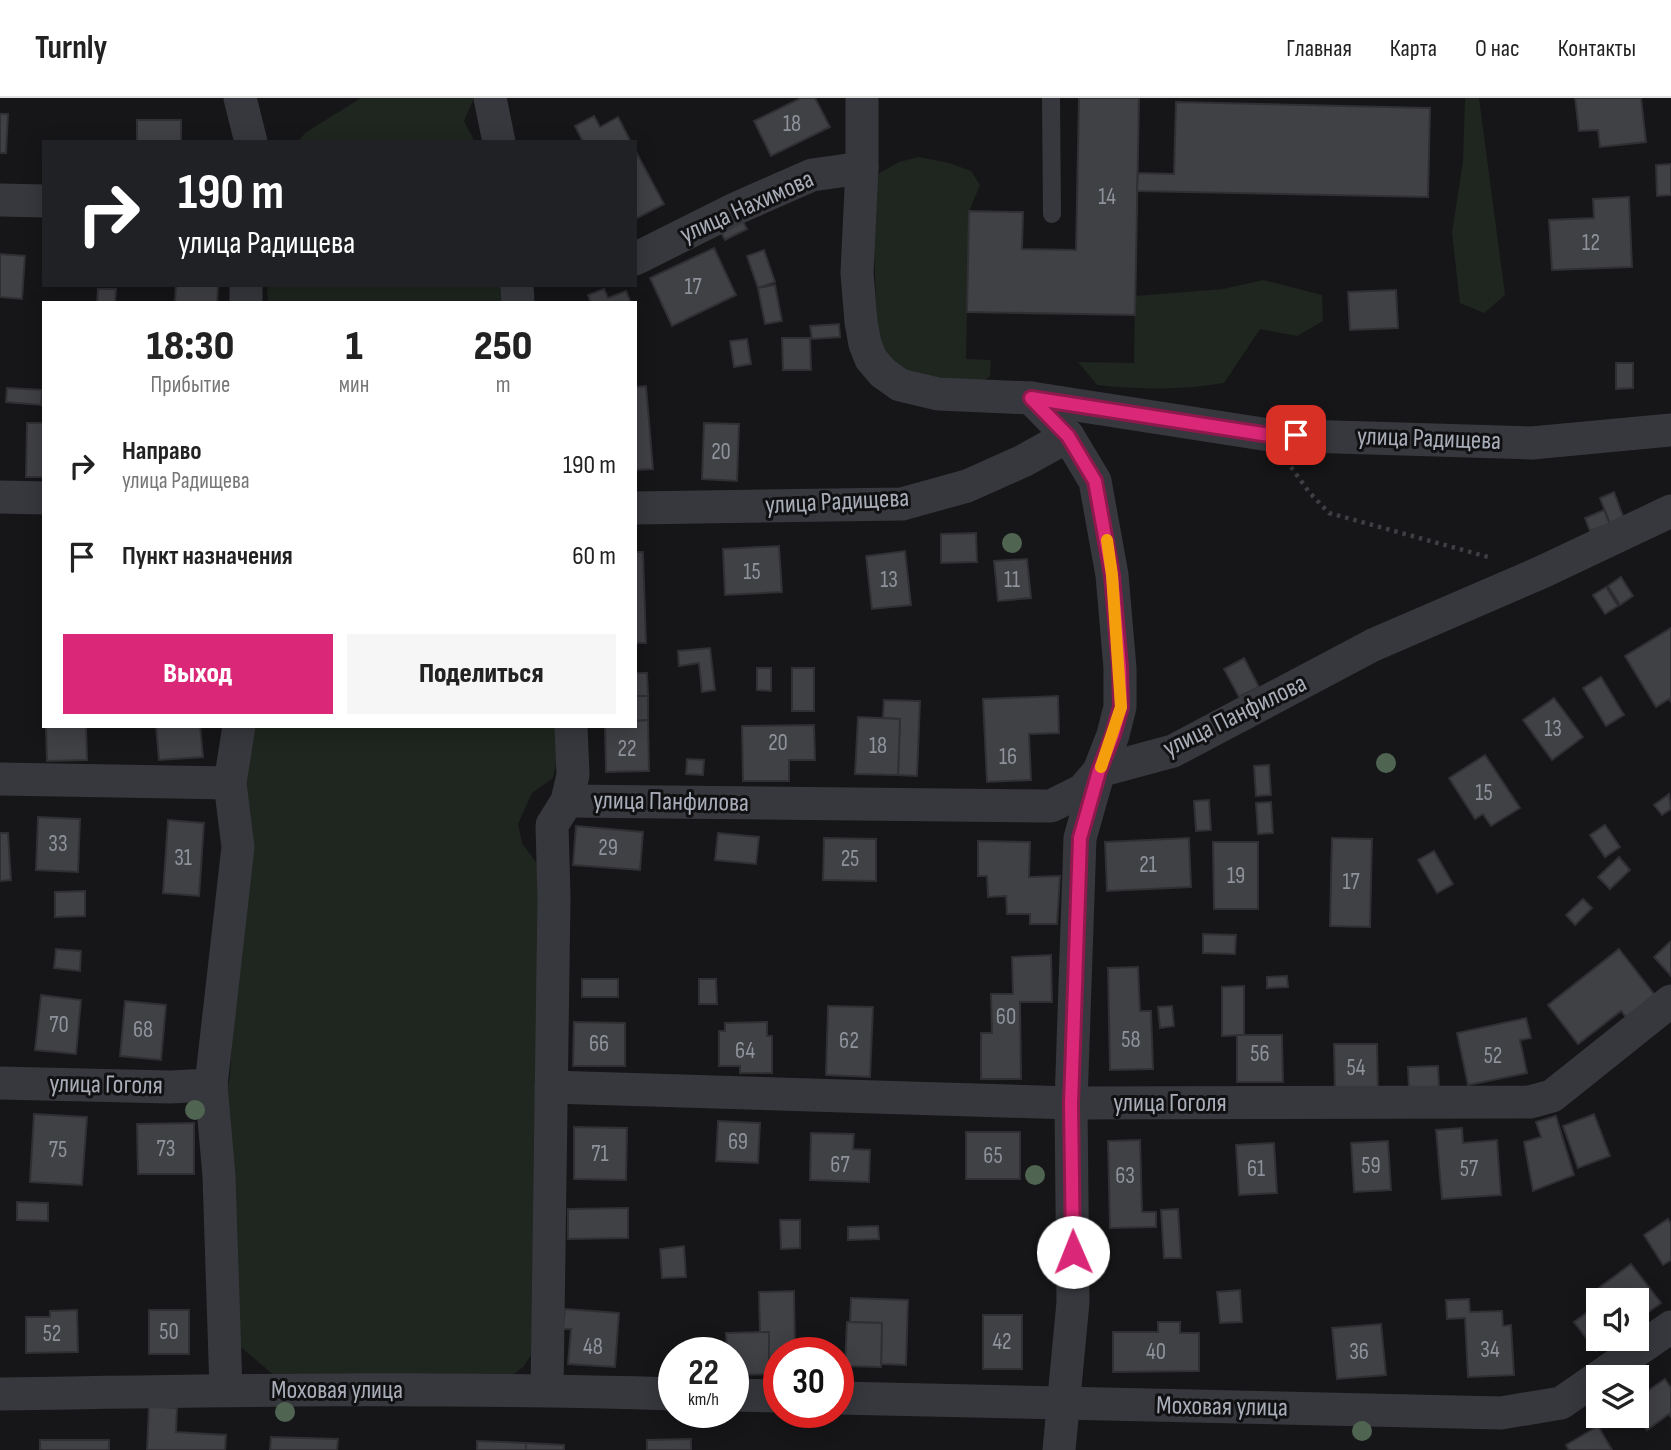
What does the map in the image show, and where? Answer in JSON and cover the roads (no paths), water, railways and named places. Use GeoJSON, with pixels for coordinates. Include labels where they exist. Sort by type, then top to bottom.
{"type":"FeatureCollection","features":[{"type":"Feature","properties":{"kind":"street"},"geometry":{"type":"LineString","coordinates":[[240,98],[250,140]]}},
{"type":"Feature","properties":{"kind":"street"},"geometry":{"type":"LineString","coordinates":[[490,98],[499,140]]}},
{"type":"Feature","properties":{"kind":"street","name":"улица Радищева"},"geometry":{"type":"LineString","coordinates":[[862,98],[858,273],[861,322],[867,352],[883,373],[900,385],[937,394],[1031,398],[1269,435],[1532,443],[1671,430]]}},
{"type":"Feature","properties":{"kind":"street","name":"улица Нахимова"},"geometry":{"type":"LineString","coordinates":[[637,258],[812,174],[862,168]]}},
{"type":"Feature","properties":{"kind":"street"},"geometry":{"type":"LineString","coordinates":[[0,200],[42,201]]}},
{"type":"Feature","properties":{"kind":"street"},"geometry":{"type":"LineString","coordinates":[[1031,398],[1068,436],[1095,481],[1112,575],[1121,707],[1080,838],[1071,1104],[1073,1302],[1059,1450]]}},
{"type":"Feature","properties":{"kind":"street","name":"улица Радищева"},"geometry":{"type":"LineString","coordinates":[[637,508],[902,504],[967,486],[1023,461],[1068,436]]}},
{"type":"Feature","properties":{"kind":"street"},"geometry":{"type":"LineString","coordinates":[[0,497],[42,498]]}},
{"type":"Feature","properties":{"kind":"street","name":"улица Панфилова"},"geometry":{"type":"LineString","coordinates":[[568,801],[1051,806],[1083,790],[1099,771],[1173,751],[1373,645],[1542,572],[1671,511]]}},
{"type":"Feature","properties":{"kind":"street"},"geometry":{"type":"LineString","coordinates":[[226,1390],[219,1176],[211,1085],[238,846],[230,783],[239,728]]}},
{"type":"Feature","properties":{"kind":"street"},"geometry":{"type":"LineString","coordinates":[[547,1390],[555,897],[552,824],[568,801],[573,775],[571,728]]}},
{"type":"Feature","properties":{"kind":"street"},"geometry":{"type":"LineString","coordinates":[[0,779],[230,783]]}},
{"type":"Feature","properties":{"kind":"street","name":"улица Гоголя"},"geometry":{"type":"LineString","coordinates":[[551,1087],[1071,1104],[1530,1102],[1552,1096],[1671,1001]]}},
{"type":"Feature","properties":{"kind":"street","name":"улица Гоголя"},"geometry":{"type":"LineString","coordinates":[[0,1083],[170,1087],[211,1085]]}},
{"type":"Feature","properties":{"kind":"street","name":"Моховая улица"},"geometry":{"type":"LineString","coordinates":[[854,1398],[1501,1413],[1560,1403],[1671,1327]]}},
{"type":"Feature","properties":{"kind":"street","name":"Моховая улица"},"geometry":{"type":"LineString","coordinates":[[0,1394],[226,1390],[547,1390],[658,1393]]}},
{"type":"Feature","properties":{"kind":"lane"},"geometry":{"type":"LineString","coordinates":[[1051,98],[1052,214]]}}]}
